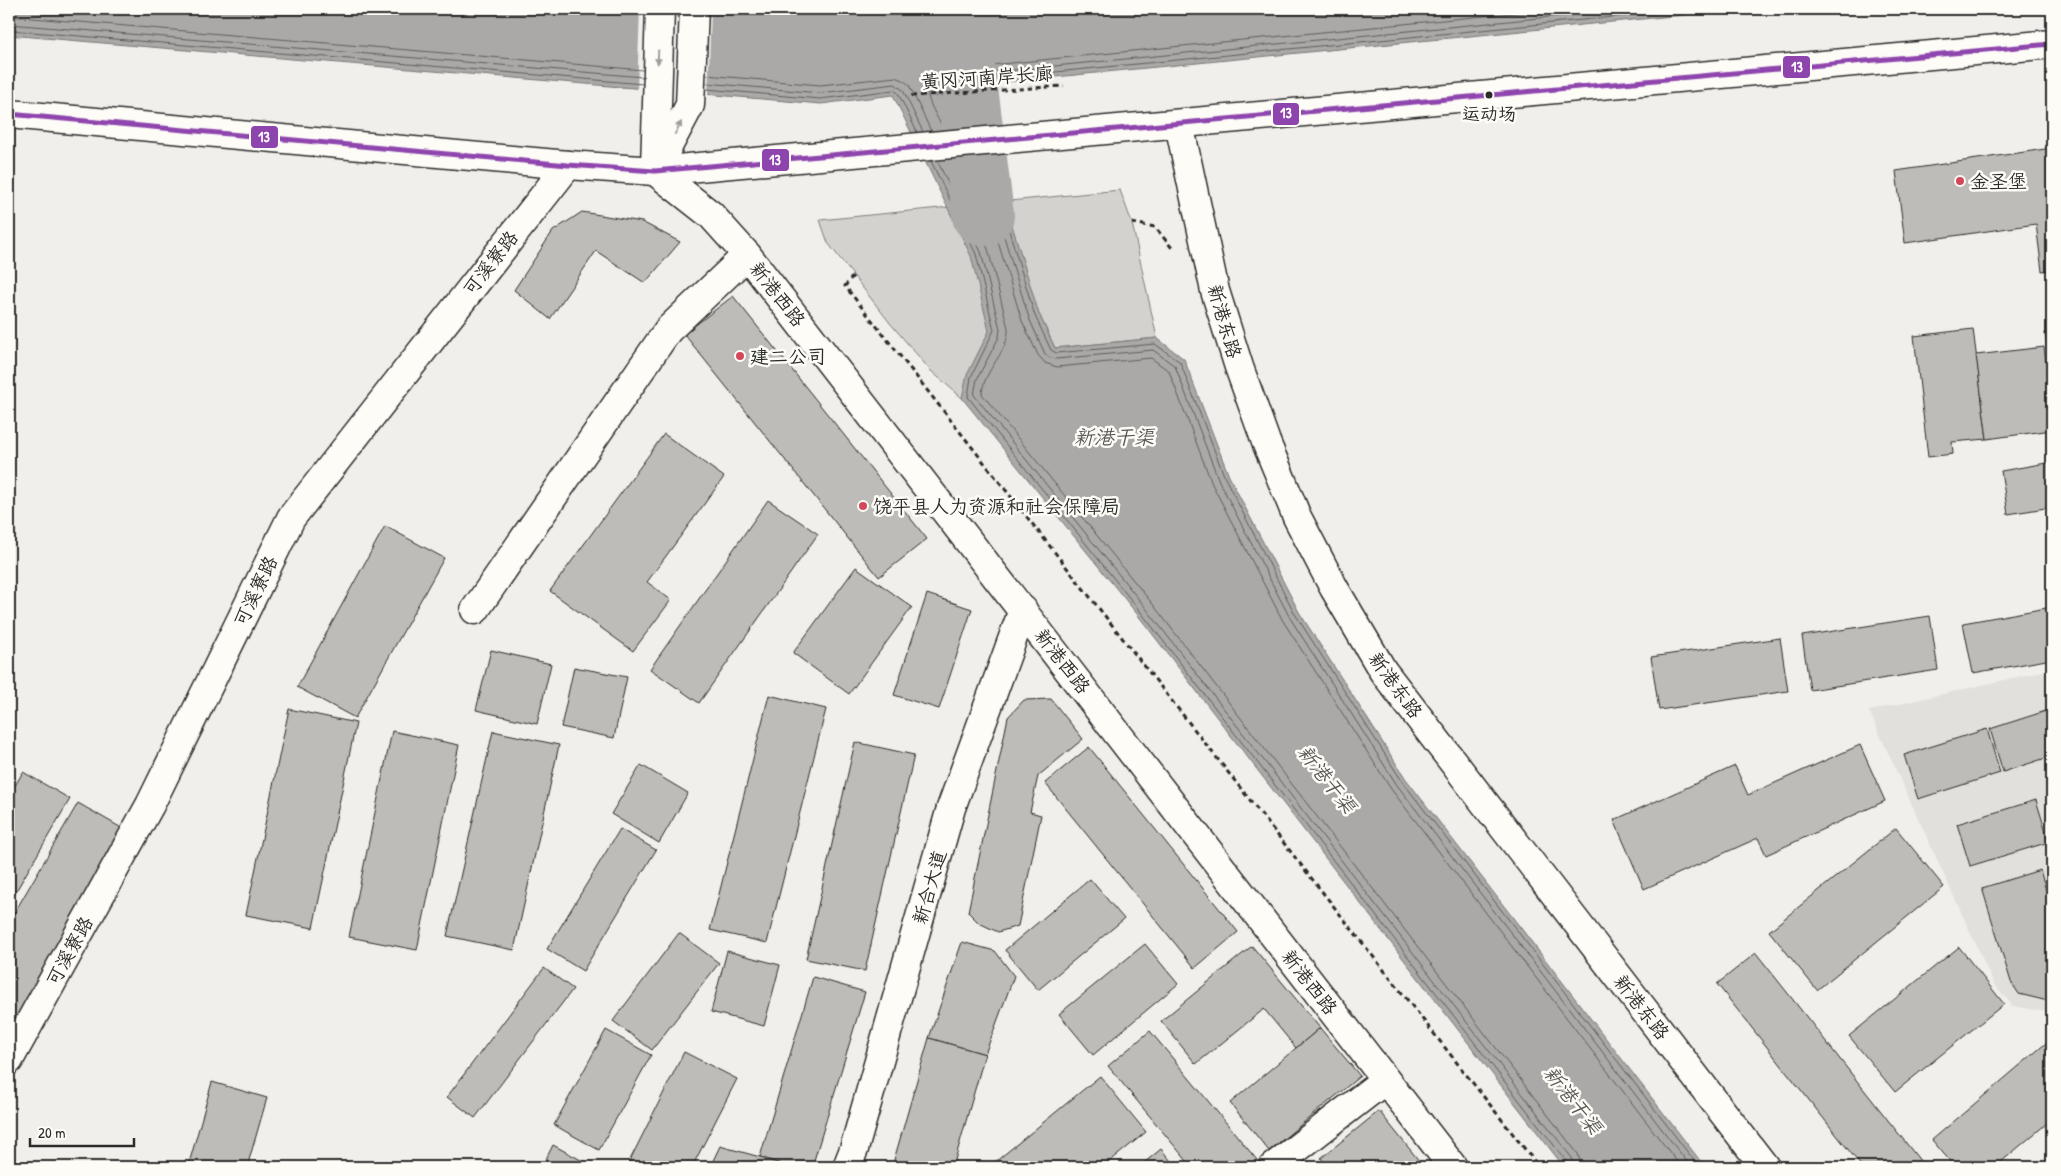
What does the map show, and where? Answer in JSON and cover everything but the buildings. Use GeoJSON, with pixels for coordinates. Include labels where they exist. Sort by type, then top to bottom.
{"type":"FeatureCollection","features":[{"type":"Feature","properties":{"kind":"main road"},"geometry":{"type":"LineString","coordinates":[[655,171],[660,9]]}},
{"type":"Feature","properties":{"kind":"main road"},"geometry":{"type":"LineString","coordinates":[[655,171],[690,105],[694,9]]}},
{"type":"Feature","properties":{"kind":"main road"},"geometry":{"type":"LineString","coordinates":[[9,114],[568,165],[655,171],[2052,44]]}},
{"type":"Feature","properties":{"kind":"main road","name":"新港东路"},"geometry":{"type":"LineString","coordinates":[[1179,124],[1215,292],[1239,367],[1296,517],[1334,588],[1383,671],[1765,1167]]}},
{"type":"Feature","properties":{"kind":"main road","name":"可溪寮路"},"geometry":{"type":"LineString","coordinates":[[9,1060],[150,805],[291,518],[568,165]]}},
{"type":"Feature","properties":{"kind":"main road","name":"新港西路"},"geometry":{"type":"LineString","coordinates":[[655,171],[711,215],[747,255],[1453,1167]]}},
{"type":"Feature","properties":{"kind":"main road"},"geometry":{"type":"LineString","coordinates":[[475,610],[668,330],[747,255]]}},
{"type":"Feature","properties":{"kind":"main road","name":"新合大道"},"geometry":{"type":"LineString","coordinates":[[847,1167],[857,1140],[951,808],[1023,610]]}},
{"type":"Feature","properties":{"kind":"main road"},"geometry":{"type":"LineString","coordinates":[[1273,1167],[1384,1080]]}},
{"type":"Feature","properties":{"kind":"path","name":"黄冈河南岸长廊"},"geometry":{"type":"LineString","coordinates":[[911,96],[1064,86]]}},
{"type":"Feature","properties":{"kind":"path"},"geometry":{"type":"LineString","coordinates":[[853,276],[845,286],[1539,1167]]}},
{"type":"Feature","properties":{"kind":"shaded area"},"geometry":{"type":"Polygon","coordinates":[[[1120,190],[1132,223],[1157,338],[1055,348],[1039,314],[989,332],[962,398],[931,371],[890,323],[828,243],[820,220],[1120,190]]]}},
{"type":"Feature","properties":{"kind":"shaded area"},"geometry":{"type":"Polygon","coordinates":[[[2052,669],[2052,1013],[2013,1006],[1994,984],[1869,711],[2052,669]]]}},
{"type":"Feature","properties":{"kind":"water","name":"新港干渠"},"geometry":{"type":"Polygon","coordinates":[[[9,9],[1744,9],[944,88],[1012,225],[1039,314],[1055,348],[1157,338],[1184,359],[1229,476],[1299,612],[1406,779],[1705,1167],[1564,1167],[1137,614],[962,398],[967,375],[989,331],[971,256],[893,95],[821,104],[9,35],[9,9]]]}},
{"type":"Feature","properties":{"kind":"pier"},"geometry":{"type":"Polygon","coordinates":[[[640,9],[711,9],[708,97],[637,91],[640,9]]]}},
{"type":"Feature","properties":{"kind":"waterway","name":"新港干渠"},"geometry":{"type":"LineString","coordinates":[[957,9],[983,215]]}},
{"type":"Feature","properties":{"kind":"transit line","name":"13"},"geometry":{"type":"LineString","coordinates":[[9,114],[568,165],[655,171],[2052,44]]}},
{"type":"Feature","properties":{"kind":"place","name":"运动场"},"geometry":{"type":"Point","coordinates":[1489,95]}},
{"type":"Feature","properties":{"kind":"place","name":"金圣堡"},"geometry":{"type":"Point","coordinates":[1960,181]}},
{"type":"Feature","properties":{"kind":"place","name":"建二公司"},"geometry":{"type":"Point","coordinates":[740,356]}},
{"type":"Feature","properties":{"kind":"place","name":"饶平县人力资源和社会保障局"},"geometry":{"type":"Point","coordinates":[863,506]}}]}
